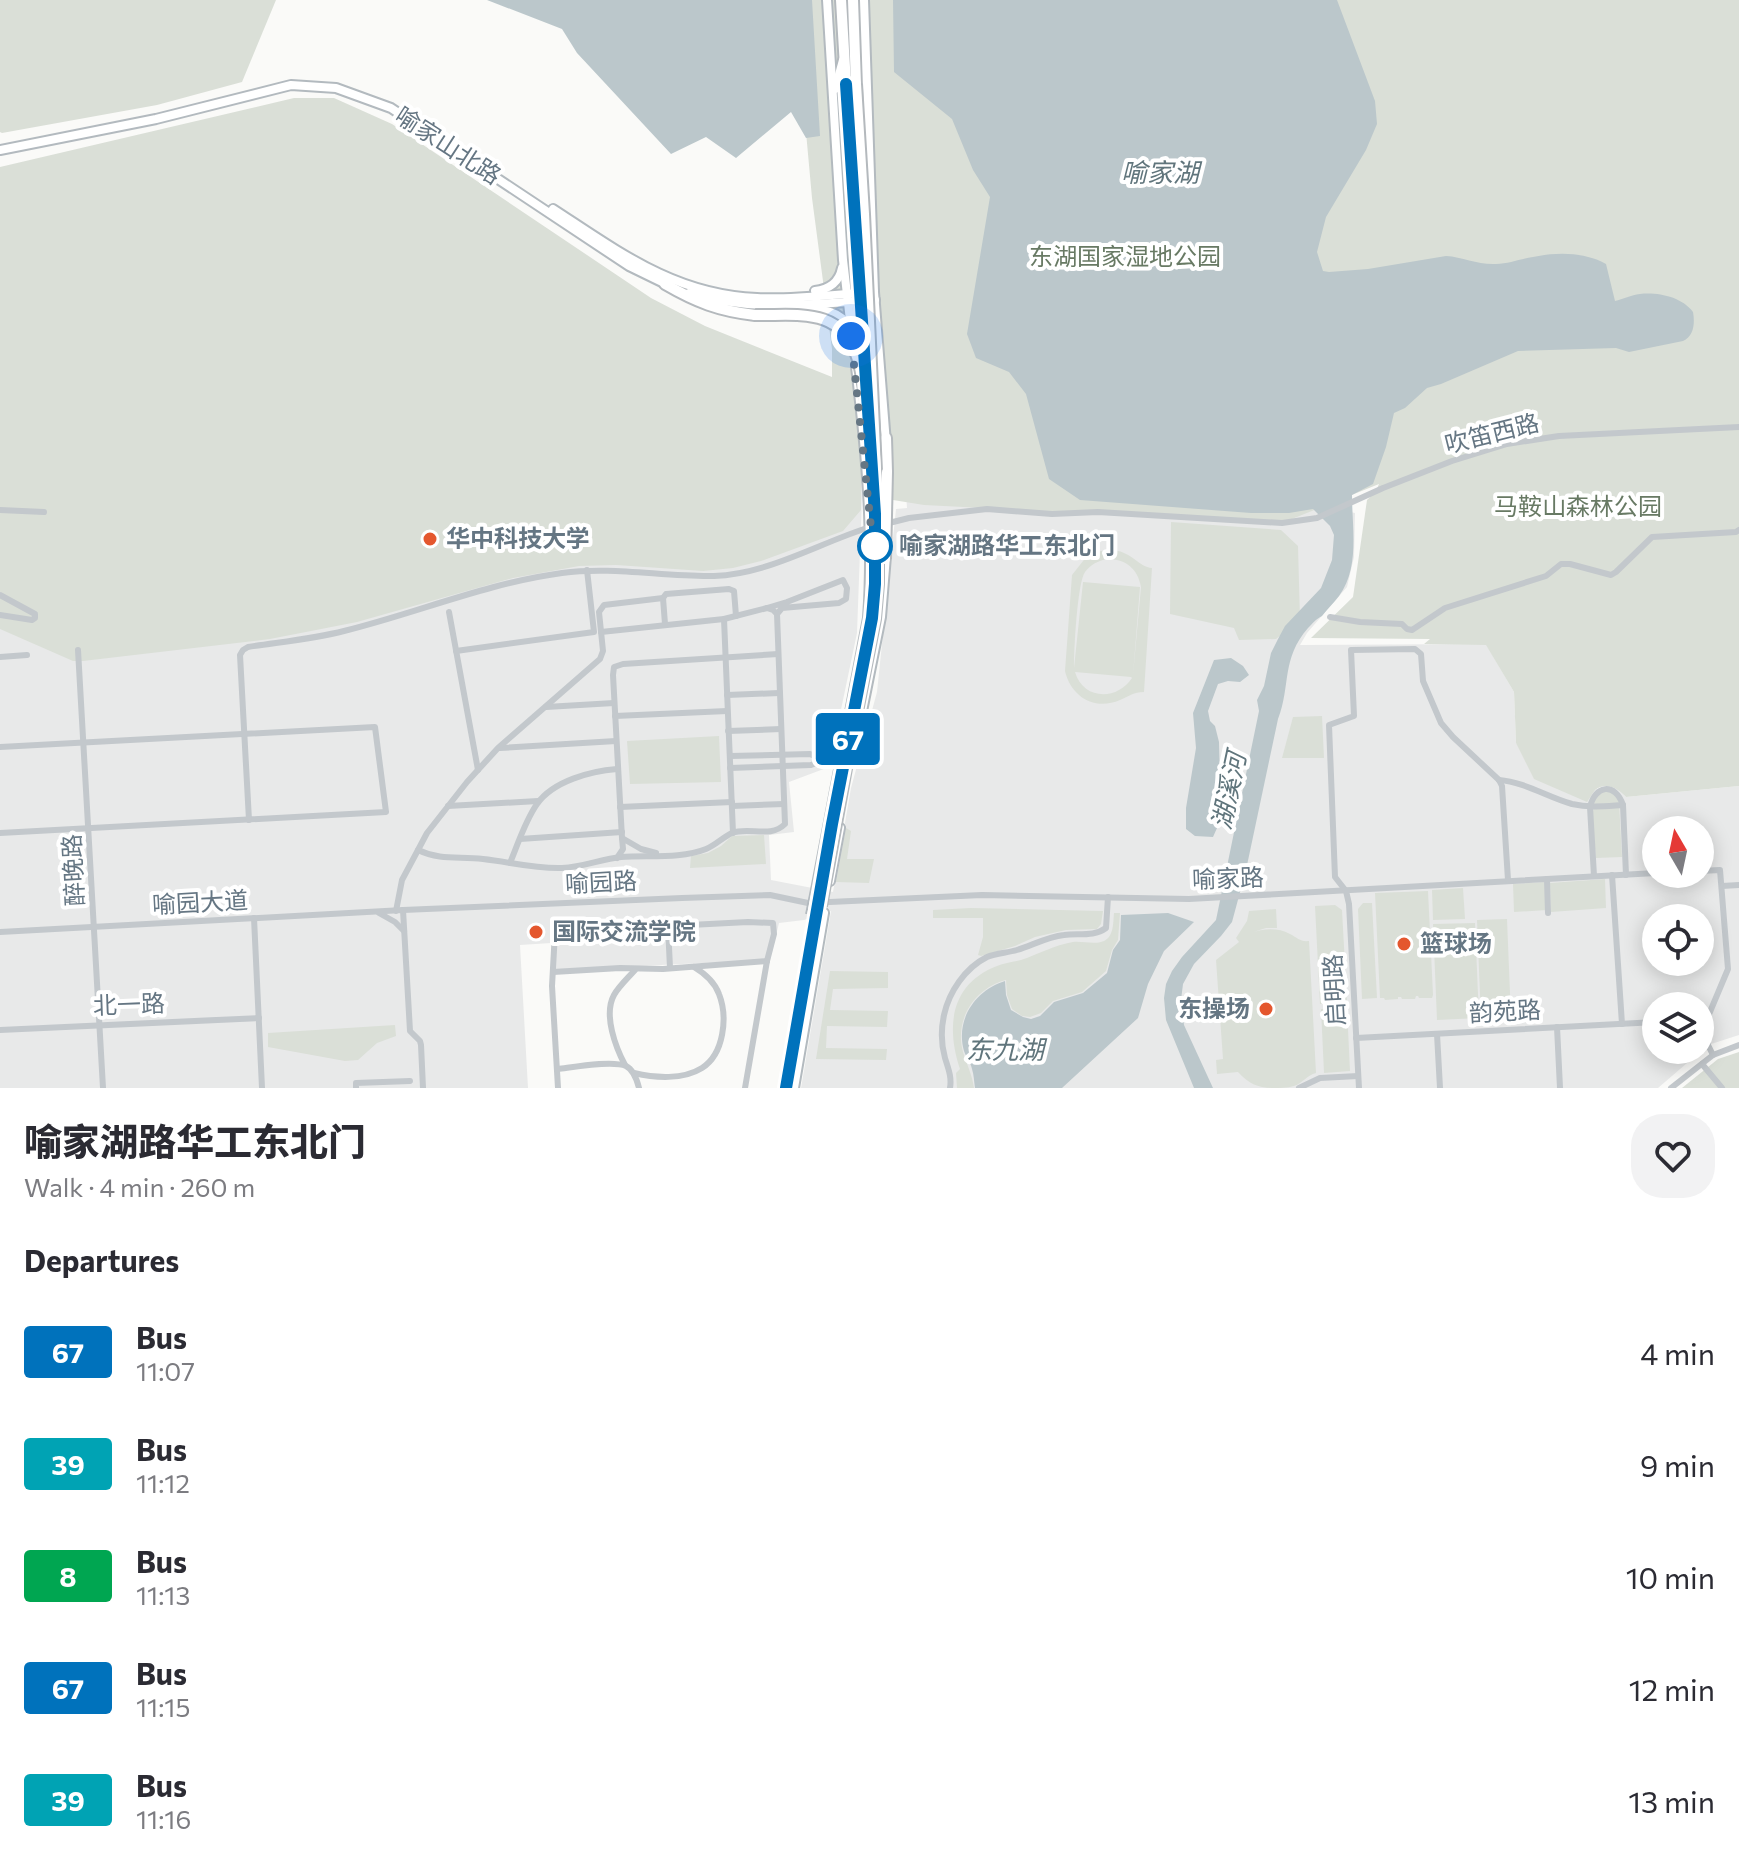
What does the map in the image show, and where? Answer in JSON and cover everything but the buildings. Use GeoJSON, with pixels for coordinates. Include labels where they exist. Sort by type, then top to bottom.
{"type":"FeatureCollection","features":[{"type":"Feature","properties":{"kind":"highway"},"geometry":{"type":"LineString","coordinates":[[788,1088],[875,619],[878,584],[878,514],[856,84],[844,55],[841,0]]}},
{"type":"Feature","properties":{"kind":"highway"},"geometry":{"type":"LineString","coordinates":[[788,1088],[832,824],[872,618],[875,584],[875,514],[866,401],[853,0]]}},
{"type":"Feature","properties":{"kind":"highway"},"geometry":{"type":"LineString","coordinates":[[665,284],[704,305],[721,310],[755,315],[807,316],[837,325],[849,337],[856,353],[866,401]]}},
{"type":"Feature","properties":{"kind":"highway"},"geometry":{"type":"LineString","coordinates":[[878,584],[885,559],[886,438]]}},
{"type":"Feature","properties":{"kind":"main road"},"geometry":{"type":"LineString","coordinates":[[788,1088],[811,915],[868,618],[870,584],[871,527],[843,260],[827,0]]}},
{"type":"Feature","properties":{"kind":"main road"},"geometry":{"type":"LineString","coordinates":[[788,1088],[881,617],[889,524],[890,468],[856,84],[864,0]]}},
{"type":"Feature","properties":{"kind":"main road"},"geometry":{"type":"LineString","coordinates":[[833,95],[844,55]]}},
{"type":"Feature","properties":{"kind":"main road","name":"喻家山北路"},"geometry":{"type":"LineString","coordinates":[[0,147],[291,80],[337,83],[394,104],[637,264],[702,290],[774,302]]}},
{"type":"Feature","properties":{"kind":"main road","name":"喻家山北路"},"geometry":{"type":"LineString","coordinates":[[0,147],[156,119],[291,85],[336,88],[391,108],[629,266],[665,284],[715,299],[774,302],[874,296]]}},
{"type":"Feature","properties":{"kind":"main road"},"geometry":{"type":"LineString","coordinates":[[774,302],[793,293],[830,287],[840,277],[843,260]]}},
{"type":"Feature","properties":{"kind":"main road"},"geometry":{"type":"LineString","coordinates":[[774,302],[834,312],[848,324],[851,336]]}},
{"type":"Feature","properties":{"kind":"street","name":"吹笛西路"},"geometry":{"type":"LineString","coordinates":[[249,820],[240,655],[248,647],[344,631],[512,582],[561,573],[587,570],[715,576],[740,573],[768,566],[871,527],[909,518],[987,509],[1282,523],[1317,518],[1452,461],[1507,444],[1559,436],[1739,427]]}},
{"type":"Feature","properties":{"kind":"street"},"geometry":{"type":"LineString","coordinates":[[0,510],[44,512]]}},
{"type":"Feature","properties":{"kind":"street"},"geometry":{"type":"LineString","coordinates":[[1330,617],[1402,624],[1412,630],[1445,608],[1546,576],[1561,564],[1611,575],[1652,537],[1739,530]]}},
{"type":"Feature","properties":{"kind":"street"},"geometry":{"type":"LineString","coordinates":[[456,651],[594,632],[587,570]]}},
{"type":"Feature","properties":{"kind":"street"},"geometry":{"type":"LineString","coordinates":[[418,850],[432,856],[481,858],[540,868],[563,868],[588,866],[617,858],[689,853],[707,849],[733,833],[768,832],[779,830],[785,824],[777,614],[782,608],[839,603],[846,599],[847,588],[843,580],[787,602],[724,619],[601,632]]}},
{"type":"Feature","properties":{"kind":"street"},"geometry":{"type":"LineString","coordinates":[[423,1088],[421,1045],[410,1031],[400,910],[402,880],[427,833],[498,748],[600,659],[603,651],[599,612],[604,605],[663,598],[666,594],[729,589],[734,591],[736,616]]}},
{"type":"Feature","properties":{"kind":"street"},"geometry":{"type":"LineString","coordinates":[[0,595],[35,614],[32,620],[0,615]]}},
{"type":"Feature","properties":{"kind":"street"},"geometry":{"type":"LineString","coordinates":[[663,598],[665,624]]}},
{"type":"Feature","properties":{"kind":"street"},"geometry":{"type":"LineString","coordinates":[[767,608],[777,614]]}},
{"type":"Feature","properties":{"kind":"street"},"geometry":{"type":"LineString","coordinates":[[449,612],[478,770]]}},
{"type":"Feature","properties":{"kind":"street"},"geometry":{"type":"LineString","coordinates":[[724,619],[733,833]]}},
{"type":"Feature","properties":{"kind":"street","name":"启明路"},"geometry":{"type":"LineString","coordinates":[[1359,1088],[1349,904],[1346,891],[1335,877],[1329,725],[1354,716],[1351,650],[1415,649],[1421,654],[1423,681],[1441,723],[1499,780]]}},
{"type":"Feature","properties":{"kind":"street","name":"醉晚路"},"geometry":{"type":"LineString","coordinates":[[78,650],[103,1088]]}},
{"type":"Feature","properties":{"kind":"street"},"geometry":{"type":"LineString","coordinates":[[600,659],[614,667],[778,654]]}},
{"type":"Feature","properties":{"kind":"street"},"geometry":{"type":"LineString","coordinates":[[0,657],[27,655]]}},
{"type":"Feature","properties":{"kind":"street"},"geometry":{"type":"LineString","coordinates":[[614,667],[623,849],[617,858]]}},
{"type":"Feature","properties":{"kind":"street"},"geometry":{"type":"LineString","coordinates":[[727,695],[779,693]]}},
{"type":"Feature","properties":{"kind":"street"},"geometry":{"type":"LineString","coordinates":[[543,707],[614,703]]}},
{"type":"Feature","properties":{"kind":"street"},"geometry":{"type":"LineString","coordinates":[[615,716],[727,711]]}},
{"type":"Feature","properties":{"kind":"street"},"geometry":{"type":"LineString","coordinates":[[0,747],[375,727],[386,812],[0,833]]}},
{"type":"Feature","properties":{"kind":"street"},"geometry":{"type":"LineString","coordinates":[[728,731],[781,729]]}},
{"type":"Feature","properties":{"kind":"street"},"geometry":{"type":"LineString","coordinates":[[498,748],[616,741]]}},
{"type":"Feature","properties":{"kind":"street"},"geometry":{"type":"LineString","coordinates":[[730,756],[810,754],[839,762]]}},
{"type":"Feature","properties":{"kind":"street"},"geometry":{"type":"LineString","coordinates":[[730,768],[811,765],[824,760]]}},
{"type":"Feature","properties":{"kind":"street"},"geometry":{"type":"LineString","coordinates":[[510,863],[538,801],[579,776],[617,769]]}},
{"type":"Feature","properties":{"kind":"street"},"geometry":{"type":"LineString","coordinates":[[1499,780],[1511,781],[1569,803],[1590,807],[1623,805]]}},
{"type":"Feature","properties":{"kind":"street"},"geometry":{"type":"LineString","coordinates":[[1499,780],[1502,786],[1508,880]]}},
{"type":"Feature","properties":{"kind":"street"},"geometry":{"type":"LineString","coordinates":[[1594,876],[1590,807],[1598,791],[1606,789],[1620,795],[1623,805],[1626,875]]}},
{"type":"Feature","properties":{"kind":"street"},"geometry":{"type":"LineString","coordinates":[[448,806],[538,801]]}},
{"type":"Feature","properties":{"kind":"street"},"geometry":{"type":"LineString","coordinates":[[620,807],[784,804]]}},
{"type":"Feature","properties":{"kind":"street"},"geometry":{"type":"LineString","coordinates":[[520,839],[622,835],[641,849],[664,855]]}},
{"type":"Feature","properties":{"kind":"street"},"geometry":{"type":"LineString","coordinates":[[1714,870],[1720,870],[1728,969],[1714,998]]}},
{"type":"Feature","properties":{"kind":"street","name":"喻家路"},"geometry":{"type":"LineString","coordinates":[[801,903],[982,895],[1251,896],[1642,874]]}},
{"type":"Feature","properties":{"kind":"street"},"geometry":{"type":"LineString","coordinates":[[1612,875],[1622,1024]]}},
{"type":"Feature","properties":{"kind":"street"},"geometry":{"type":"LineString","coordinates":[[1547,879],[1548,913]]}},
{"type":"Feature","properties":{"kind":"street"},"geometry":{"type":"LineString","coordinates":[[1722,886],[1739,885]]}},
{"type":"Feature","properties":{"kind":"street","name":"喻园路"},"geometry":{"type":"LineString","coordinates":[[400,910],[770,895],[801,903]]}},
{"type":"Feature","properties":{"kind":"street"},"geometry":{"type":"LineString","coordinates":[[950,1088],[943,1025],[951,994],[963,978],[977,964],[993,955],[1064,935],[1100,933],[1106,928],[1108,897]]}},
{"type":"Feature","properties":{"kind":"street","name":"喻园大道"},"geometry":{"type":"LineString","coordinates":[[0,932],[400,910]]}},
{"type":"Feature","properties":{"kind":"street"},"geometry":{"type":"LineString","coordinates":[[376,912],[404,931]]}},
{"type":"Feature","properties":{"kind":"street"},"geometry":{"type":"LineString","coordinates":[[254,918],[262,1088]]}},
{"type":"Feature","properties":{"kind":"street"},"geometry":{"type":"LineString","coordinates":[[558,1088],[552,986],[555,932],[773,923],[774,934],[745,1088]]}},
{"type":"Feature","properties":{"kind":"street"},"geometry":{"type":"LineString","coordinates":[[668,926],[670,968]]}},
{"type":"Feature","properties":{"kind":"street"},"geometry":{"type":"LineString","coordinates":[[553,972],[767,961]]}},
{"type":"Feature","properties":{"kind":"street"},"geometry":{"type":"LineString","coordinates":[[634,1073],[664,1077],[694,1072],[711,1060],[723,1030],[720,995],[696,968],[688,967]]}},
{"type":"Feature","properties":{"kind":"street"},"geometry":{"type":"LineString","coordinates":[[635,970],[612,997],[611,1009],[615,1047],[625,1065],[634,1073],[639,1088]]}},
{"type":"Feature","properties":{"kind":"street","name":"北一路"},"geometry":{"type":"LineString","coordinates":[[0,1030],[259,1018]]}},
{"type":"Feature","properties":{"kind":"street","name":"韵苑路"},"geometry":{"type":"LineString","coordinates":[[1356,1038],[1642,1023]]}},
{"type":"Feature","properties":{"kind":"street"},"geometry":{"type":"LineString","coordinates":[[1557,1027],[1560,1088]]}},
{"type":"Feature","properties":{"kind":"street"},"geometry":{"type":"LineString","coordinates":[[1437,1034],[1440,1088]]}},
{"type":"Feature","properties":{"kind":"street"},"geometry":{"type":"LineString","coordinates":[[1714,1055],[1739,1045]]}},
{"type":"Feature","properties":{"kind":"street"},"geometry":{"type":"LineString","coordinates":[[1671,1088],[1702,1064],[1722,1088]]}},
{"type":"Feature","properties":{"kind":"street"},"geometry":{"type":"LineString","coordinates":[[558,1069],[625,1065]]}},
{"type":"Feature","properties":{"kind":"street"},"geometry":{"type":"LineString","coordinates":[[1299,1088],[1320,1078],[1358,1076]]}},
{"type":"Feature","properties":{"kind":"street"},"geometry":{"type":"LineString","coordinates":[[356,1088],[356,1083],[410,1081]]}},
{"type":"Feature","properties":{"kind":"shaded area","name":"华中科技大学"},"geometry":{"type":"Polygon","coordinates":[[[895,333],[1374,485],[1324,506],[1355,513],[1354,557],[1347,587],[1300,645],[1486,644],[1514,692],[1516,743],[1587,801],[1594,790],[1606,786],[1619,789],[1626,797],[1739,786],[1739,1035],[1714,1043],[1714,992],[1642,992],[1642,1064],[1686,1064],[1658,1088],[801,1088],[831,911],[804,920],[779,923],[770,960],[552,970],[551,943],[520,945],[528,1088],[0,1088],[0,462],[863,471],[857,633],[829,767],[789,782],[794,832],[769,835],[771,880],[833,892],[851,788],[877,692],[896,509],[907,508],[895,333]]]}},
{"type":"Feature","properties":{"kind":"green space"},"geometry":{"type":"Polygon","coordinates":[[[0,0],[276,0],[242,82],[157,105],[2,133],[0,0]]]}},
{"type":"Feature","properties":{"kind":"green space"},"geometry":{"type":"Polygon","coordinates":[[[794,0],[1739,0],[1739,786],[1626,797],[1616,789],[1604,786],[1595,790],[1587,802],[1534,779],[1516,743],[1514,692],[1486,645],[1424,644],[1430,639],[1311,638],[1353,597],[1367,500],[1379,484],[1282,523],[924,505],[893,500],[861,483],[861,510],[843,531],[733,568],[703,571],[616,565],[579,566],[513,578],[357,622],[270,639],[83,661],[73,661],[0,629],[0,167],[294,98],[334,98],[392,124],[651,298],[705,326],[832,377],[832,349],[812,198],[794,0]]]}},
{"type":"Feature","properties":{"kind":"green space"},"geometry":{"type":"Polygon","coordinates":[[[1171,522],[1281,530],[1298,546],[1300,620],[1276,639],[1239,640],[1234,628],[1170,614],[1171,522]]]}},
{"type":"Feature","properties":{"kind":"green space"},"geometry":{"type":"Polygon","coordinates":[[[1101,551],[1121,552],[1152,568],[1144,692],[1102,704],[1078,695],[1065,671],[1072,575],[1087,556],[1101,551]],[[1107,559],[1090,567],[1082,579],[1076,618],[1074,668],[1083,582],[1140,587],[1133,675],[1141,587],[1130,566],[1107,559]],[[1075,672],[1085,688],[1101,694],[1118,691],[1132,678],[1131,677],[1075,672]]]}},
{"type":"Feature","properties":{"kind":"green space"},"geometry":{"type":"Polygon","coordinates":[[[1322,716],[1324,758],[1282,758],[1293,717],[1322,716]]]}},
{"type":"Feature","properties":{"kind":"green space"},"geometry":{"type":"Polygon","coordinates":[[[719,736],[721,782],[630,784],[627,741],[719,736]]]}},
{"type":"Feature","properties":{"kind":"green space"},"geometry":{"type":"Polygon","coordinates":[[[1610,791],[1619,802],[1622,857],[1596,858],[1593,808],[1597,796],[1610,791]]]}},
{"type":"Feature","properties":{"kind":"green space"},"geometry":{"type":"Polygon","coordinates":[[[846,828],[851,831],[847,859],[874,859],[869,883],[836,882],[846,828]]]}},
{"type":"Feature","properties":{"kind":"green space"},"geometry":{"type":"Polygon","coordinates":[[[764,835],[766,864],[690,868],[691,856],[708,853],[732,836],[764,835]]]}},
{"type":"Feature","properties":{"kind":"green space"},"geometry":{"type":"Polygon","coordinates":[[[1605,879],[1606,908],[1551,912],[1550,883],[1605,879]]]}},
{"type":"Feature","properties":{"kind":"green space"},"geometry":{"type":"Polygon","coordinates":[[[1545,882],[1547,910],[1514,912],[1513,884],[1545,882]]]}},
{"type":"Feature","properties":{"kind":"green space"},"geometry":{"type":"Polygon","coordinates":[[[1463,888],[1465,919],[1433,920],[1432,890],[1463,888]]]}},
{"type":"Feature","properties":{"kind":"green space","name":"篮球场"},"geometry":{"type":"Polygon","coordinates":[[[1428,891],[1432,998],[1380,998],[1375,893],[1428,891]]]}},
{"type":"Feature","properties":{"kind":"green space"},"geometry":{"type":"Polygon","coordinates":[[[1363,903],[1372,903],[1377,998],[1362,999],[1358,909],[1363,903]]]}},
{"type":"Feature","properties":{"kind":"green space"},"geometry":{"type":"Polygon","coordinates":[[[1335,905],[1342,910],[1347,1002],[1320,1004],[1315,906],[1335,905]]]}},
{"type":"Feature","properties":{"kind":"green space","name":"东操场"},"geometry":{"type":"Polygon","coordinates":[[[1276,909],[1277,928],[1250,933],[1275,930],[1309,941],[1316,1073],[1286,1088],[1254,1084],[1238,1072],[1217,1074],[1216,1060],[1223,1059],[1216,960],[1239,942],[1236,938],[1247,921],[1249,911],[1276,909]]]}},
{"type":"Feature","properties":{"kind":"green space"},"geometry":{"type":"Polygon","coordinates":[[[933,910],[1103,911],[1097,929],[1066,930],[1035,937],[981,956],[978,955],[983,937],[983,918],[933,918],[933,910]]]}},
{"type":"Feature","properties":{"kind":"green space"},"geometry":{"type":"Polygon","coordinates":[[[1114,913],[1120,913],[1118,940],[1106,971],[1082,992],[1053,1001],[1041,1013],[1030,1017],[1012,1009],[1006,980],[976,998],[964,1017],[961,1040],[974,1088],[957,1088],[956,1073],[960,1069],[953,1023],[961,995],[969,984],[997,966],[1059,945],[1104,941],[1111,933],[1114,913]]]}},
{"type":"Feature","properties":{"kind":"green space"},"geometry":{"type":"Polygon","coordinates":[[[1507,919],[1511,1018],[1481,1019],[1477,920],[1507,919]]]}},
{"type":"Feature","properties":{"kind":"green space"},"geometry":{"type":"Polygon","coordinates":[[[1475,923],[1479,1018],[1437,1020],[1433,924],[1475,923]]]}},
{"type":"Feature","properties":{"kind":"green space"},"geometry":{"type":"Polygon","coordinates":[[[830,971],[888,972],[888,988],[833,989],[830,1010],[888,1011],[887,1027],[827,1026],[826,1048],[887,1049],[886,1060],[816,1059],[830,971]]]}},
{"type":"Feature","properties":{"kind":"green space"},"geometry":{"type":"Polygon","coordinates":[[[1347,1008],[1350,1071],[1324,1073],[1321,1009],[1347,1008]]]}},
{"type":"Feature","properties":{"kind":"green space"},"geometry":{"type":"Polygon","coordinates":[[[395,1025],[396,1036],[377,1043],[358,1060],[345,1061],[268,1047],[268,1033],[395,1025]]]}},
{"type":"Feature","properties":{"kind":"green space"},"geometry":{"type":"Polygon","coordinates":[[[1739,1052],[1739,1088],[1682,1088],[1714,1064],[1718,1059],[1739,1052]]]}},
{"type":"Feature","properties":{"kind":"water"},"geometry":{"type":"Polygon","coordinates":[[[487,0],[812,0],[820,136],[806,138],[791,112],[736,158],[706,137],[671,154],[577,53],[562,29],[487,0]]]}},
{"type":"Feature","properties":{"kind":"water","name":"喻家湖"},"geometry":{"type":"Polygon","coordinates":[[[893,0],[1337,0],[1375,101],[1377,124],[1366,150],[1326,217],[1317,252],[1323,271],[1368,269],[1446,256],[1496,264],[1542,255],[1571,254],[1606,264],[1615,301],[1640,294],[1662,295],[1676,299],[1693,312],[1693,329],[1683,341],[1629,352],[1616,348],[1518,351],[1427,388],[1405,408],[1394,413],[1373,484],[1352,495],[1353,547],[1346,585],[1299,639],[1290,662],[1232,922],[1194,964],[1183,984],[1184,1025],[1213,1088],[1194,1088],[1166,1020],[1166,984],[1182,957],[1216,920],[1259,711],[1257,700],[1264,686],[1271,653],[1285,626],[1321,588],[1332,560],[1334,535],[1330,526],[1313,509],[1289,513],[1251,513],[1080,500],[1049,479],[1026,394],[1009,372],[976,358],[967,334],[990,197],[973,170],[952,119],[894,72],[893,0]]]}},
{"type":"Feature","properties":{"kind":"water"},"geometry":{"type":"Polygon","coordinates":[[[1231,658],[1243,666],[1249,675],[1240,682],[1218,684],[1208,711],[1219,742],[1221,819],[1213,837],[1195,836],[1186,829],[1186,808],[1196,748],[1193,713],[1214,660],[1231,658]]]}},
{"type":"Feature","properties":{"kind":"water","name":"东九湖"},"geometry":{"type":"Polygon","coordinates":[[[1168,913],[1194,922],[1164,951],[1148,984],[1138,1018],[1062,1088],[975,1088],[964,1051],[963,1028],[970,1007],[985,991],[1005,981],[1011,1010],[1031,1019],[1040,1016],[1054,1002],[1083,993],[1107,973],[1113,950],[1120,940],[1121,915],[1168,913]]]}},
{"type":"Feature","properties":{"kind":"bus line","name":"67"},"geometry":{"type":"LineString","coordinates":[[786,1088],[872,618],[875,584],[875,514],[846,84]]}},
{"type":"Feature","properties":{"kind":"place","name":"华中科技大学"},"geometry":{"type":"Point","coordinates":[430,539]}},
{"type":"Feature","properties":{"kind":"place","name":"喻家湖路华工东北门"},"geometry":{"type":"Point","coordinates":[875,546]}},
{"type":"Feature","properties":{"kind":"place","name":"国际交流学院"},"geometry":{"type":"Point","coordinates":[536,932]}},
{"type":"Feature","properties":{"kind":"place","name":"篮球场"},"geometry":{"type":"Point","coordinates":[1404,944]}},
{"type":"Feature","properties":{"kind":"place","name":"东操场"},"geometry":{"type":"Point","coordinates":[1266,1009]}},
{"type":"Feature","properties":{"kind":"route"},"geometry":{"type":"LineString","coordinates":[[851,336],[871,527],[870,555],[875,546]]}},
{"type":"Feature","properties":{"kind":"park label","name":"东湖国家湿地公园"},"geometry":{"type":"Point","coordinates":[1125,257]}},
{"type":"Feature","properties":{"kind":"park label","name":"马鞍山森林公园"},"geometry":{"type":"Point","coordinates":[1578,507]}},
{"type":"Feature","properties":{"kind":"water label","name":"湖溪河"},"geometry":{"type":"Point","coordinates":[1229,791]}}]}
